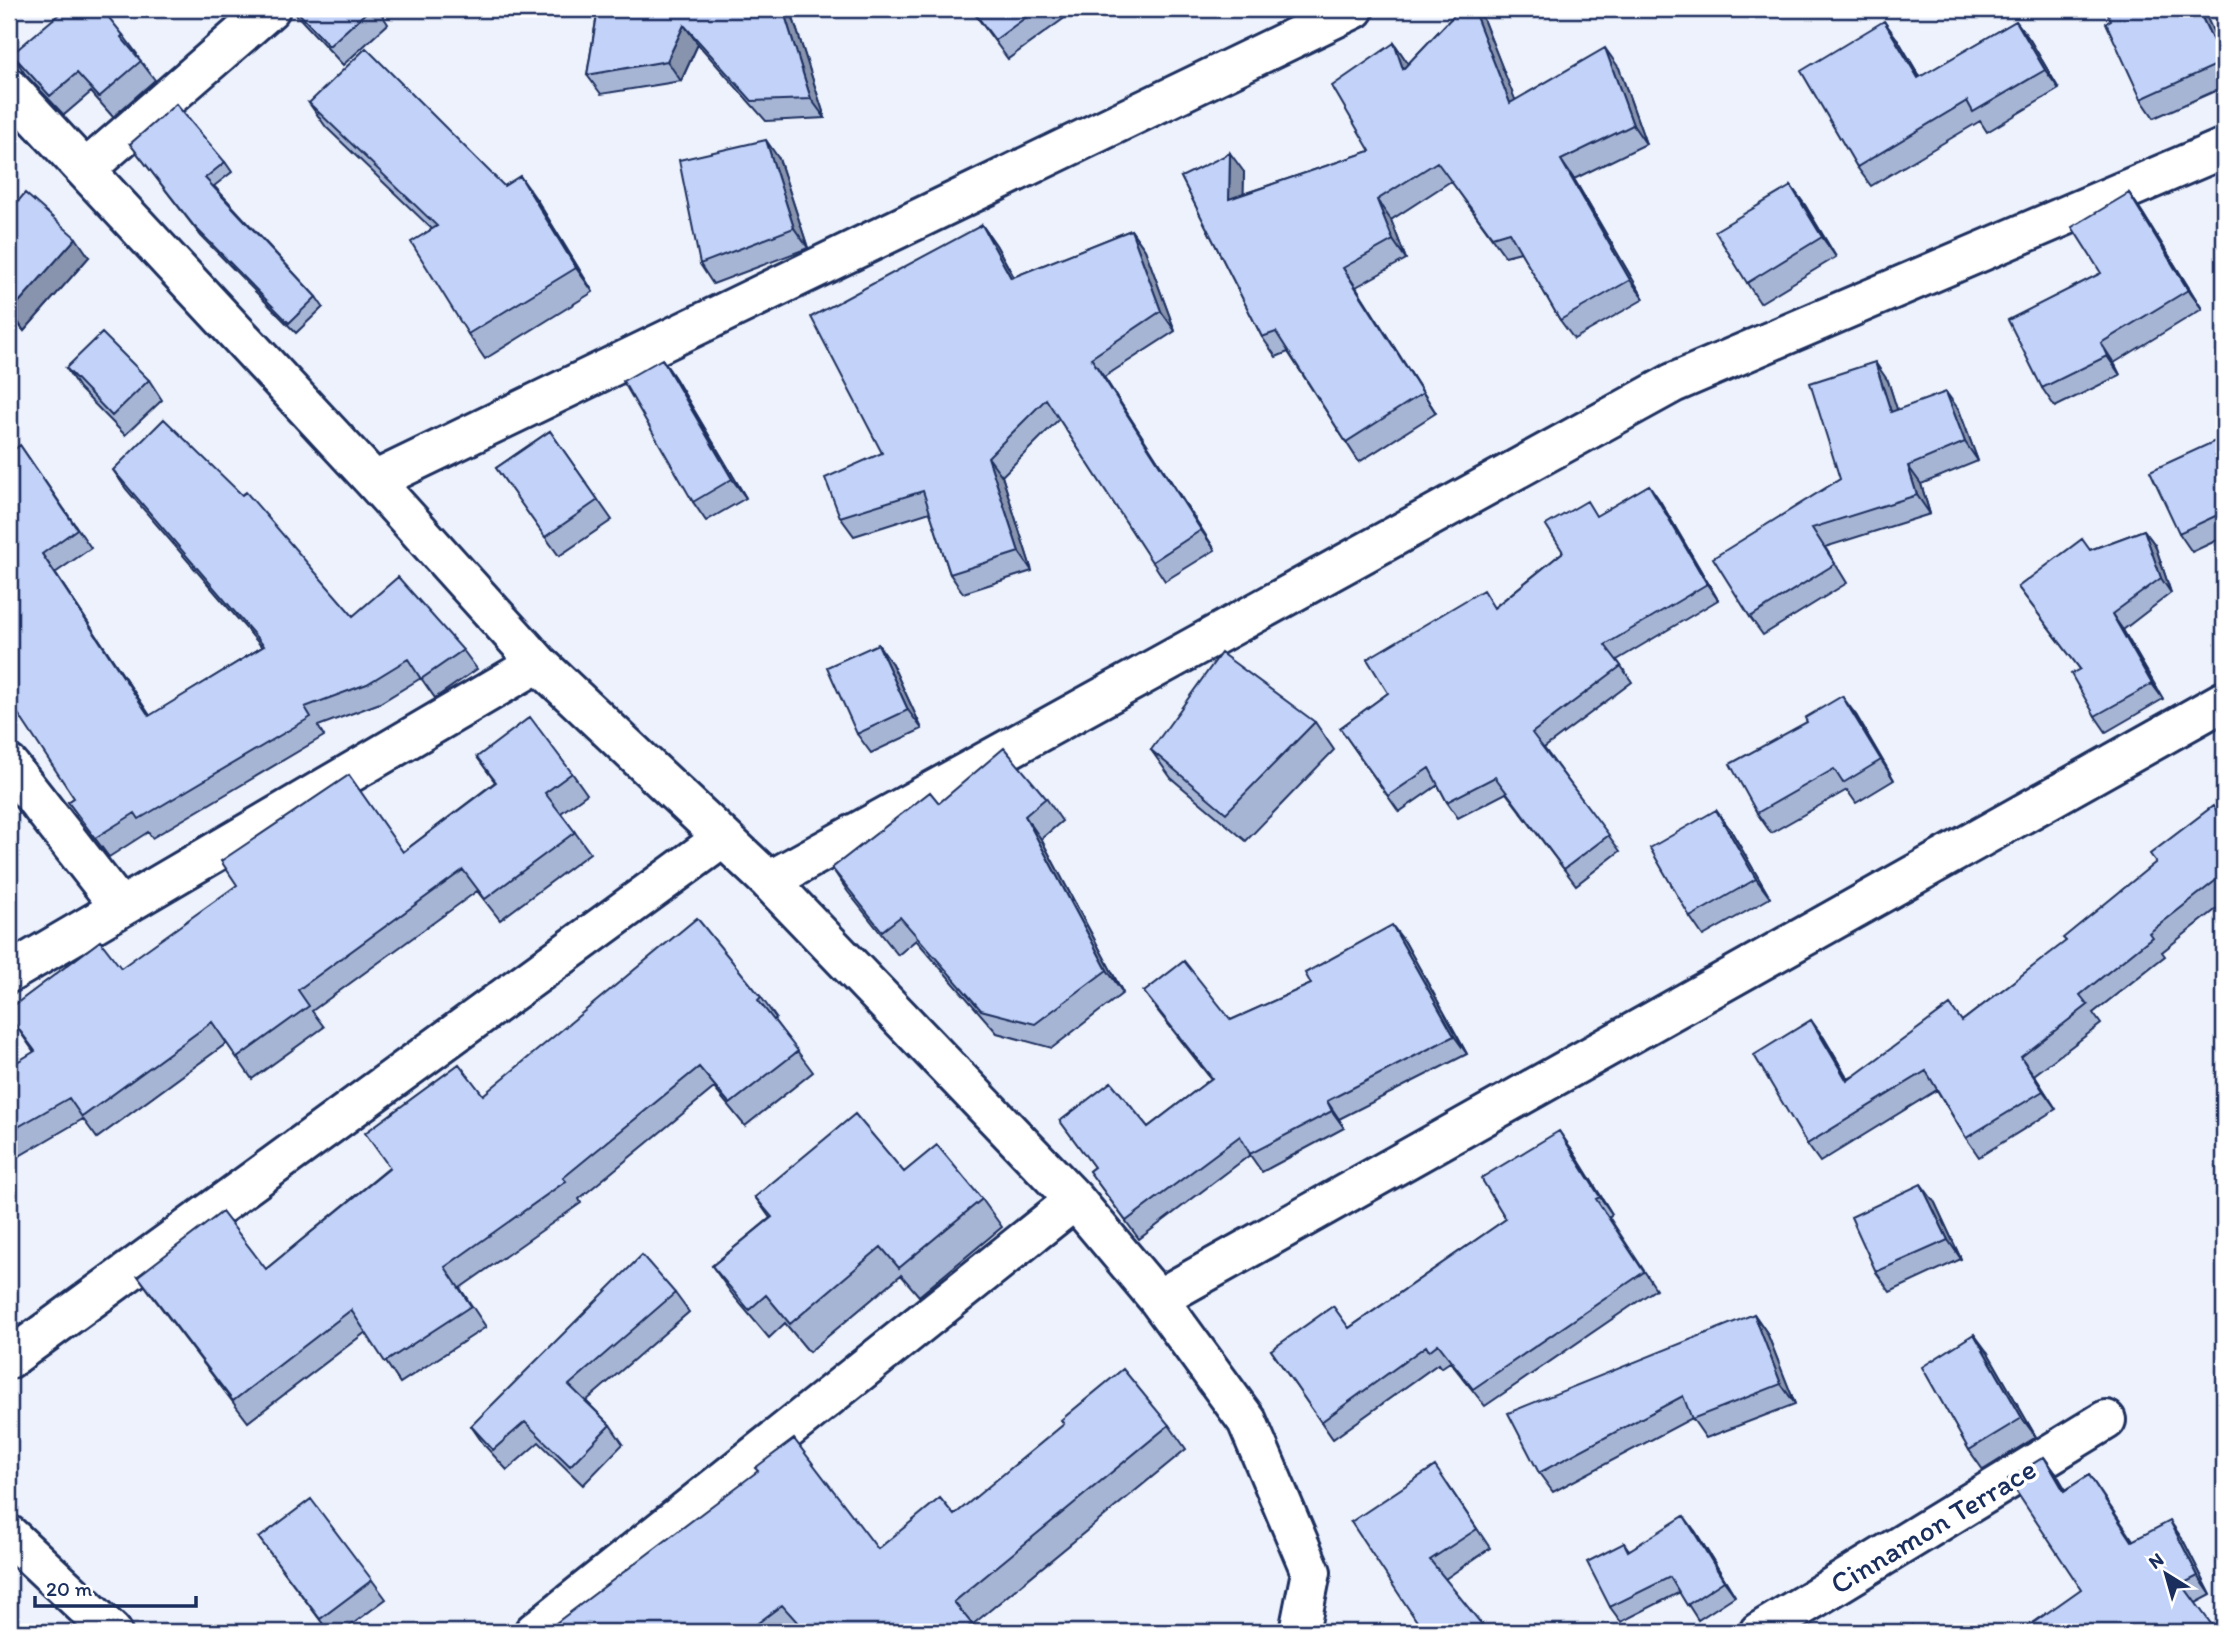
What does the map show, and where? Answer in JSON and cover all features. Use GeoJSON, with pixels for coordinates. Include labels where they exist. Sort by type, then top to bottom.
{"type":"FeatureCollection","features":[{"type":"Feature","properties":{"kind":"street"},"geometry":{"type":"LineString","coordinates":[[86,169],[270,9]]}},
{"type":"Feature","properties":{"kind":"street"},"geometry":{"type":"LineString","coordinates":[[374,481],[1354,9]]}},
{"type":"Feature","properties":{"kind":"street"},"geometry":{"type":"LineString","coordinates":[[9,88],[374,481],[538,663],[769,881],[1075,1200],[1157,1299],[1247,1420],[1311,1572],[1299,1632]]}},
{"type":"Feature","properties":{"kind":"street"},"geometry":{"type":"LineString","coordinates":[[769,881],[1672,383],[2224,148]]}},
{"type":"Feature","properties":{"kind":"street"},"geometry":{"type":"LineString","coordinates":[[9,973],[538,663]]}},
{"type":"Feature","properties":{"kind":"street"},"geometry":{"type":"LineString","coordinates":[[1157,1299],[2224,701]]}},
{"type":"Feature","properties":{"kind":"street"},"geometry":{"type":"LineString","coordinates":[[9,765],[120,907]]}},
{"type":"Feature","properties":{"kind":"street"},"geometry":{"type":"LineString","coordinates":[[9,1359],[723,838]]}},
{"type":"Feature","properties":{"kind":"street"},"geometry":{"type":"LineString","coordinates":[[534,1632],[1075,1200]]}},
{"type":"Feature","properties":{"kind":"street","name":"Cinnamon Terrace"},"geometry":{"type":"LineString","coordinates":[[1759,1632],[2106,1420]]}},
{"type":"Feature","properties":{"kind":"street"},"geometry":{"type":"LineString","coordinates":[[9,1535],[112,1632]]}},
{"type":"Feature","properties":{"kind":"building"},"geometry":{"type":"Polygon","coordinates":[[[65,9],[102,9],[141,61],[99,97],[77,73],[50,96],[12,54],[65,9]]]}},
{"type":"Feature","properties":{"kind":"building"},"geometry":{"type":"Polygon","coordinates":[[[295,9],[370,9],[329,46],[295,9]]]}},
{"type":"Feature","properties":{"kind":"building"},"geometry":{"type":"Polygon","coordinates":[[[598,9],[735,9],[754,12],[760,9],[783,9],[811,99],[752,101],[684,25],[667,61],[587,75],[598,9]]]}},
{"type":"Feature","properties":{"kind":"building"},"geometry":{"type":"Polygon","coordinates":[[[972,9],[1037,9],[995,40],[972,9]]]}},
{"type":"Feature","properties":{"kind":"building"},"geometry":{"type":"Polygon","coordinates":[[[1460,9],[1473,9],[1510,103],[1605,48],[1633,125],[1561,160],[1630,280],[1560,320],[1509,232],[1492,237],[1437,162],[1377,200],[1393,240],[1343,268],[1423,393],[1346,442],[1276,332],[1262,337],[1181,177],[1230,153],[1229,199],[1370,151],[1332,86],[1394,43],[1403,69],[1460,9]]]}},
{"type":"Feature","properties":{"kind":"building"},"geometry":{"type":"Polygon","coordinates":[[[2105,9],[2198,9],[2223,62],[2141,99],[2106,23],[2111,20],[2105,9]]]}},
{"type":"Feature","properties":{"kind":"building"},"geometry":{"type":"Polygon","coordinates":[[[1884,21],[1918,78],[2016,21],[2045,70],[1973,112],[1967,101],[1857,167],[1801,71],[1884,21]]]}},
{"type":"Feature","properties":{"kind":"building"},"geometry":{"type":"Polygon","coordinates":[[[366,48],[504,186],[520,176],[576,268],[468,334],[411,242],[437,226],[309,103],[366,48]]]}},
{"type":"Feature","properties":{"kind":"building"},"geometry":{"type":"Polygon","coordinates":[[[176,104],[225,162],[205,178],[316,297],[289,323],[194,226],[130,144],[176,104]]]}},
{"type":"Feature","properties":{"kind":"building"},"geometry":{"type":"Polygon","coordinates":[[[766,140],[794,228],[700,264],[679,160],[766,140]]]}},
{"type":"Feature","properties":{"kind":"building"},"geometry":{"type":"Polygon","coordinates":[[[1791,186],[1822,237],[1747,283],[1715,231],[1791,186]]]}},
{"type":"Feature","properties":{"kind":"building"},"geometry":{"type":"Polygon","coordinates":[[[25,193],[76,238],[11,311],[9,212],[25,193]]]}},
{"type":"Feature","properties":{"kind":"building"},"geometry":{"type":"Polygon","coordinates":[[[2129,193],[2188,290],[2101,343],[2107,356],[2042,388],[2008,320],[2101,273],[2072,227],[2129,193]]]}},
{"type":"Feature","properties":{"kind":"building"},"geometry":{"type":"Polygon","coordinates":[[[982,225],[1011,278],[1131,230],[1161,311],[1091,358],[1201,530],[1152,562],[1046,399],[988,457],[1019,552],[950,574],[923,491],[840,517],[825,478],[882,453],[811,317],[982,225]]]}},
{"type":"Feature","properties":{"kind":"building"},"geometry":{"type":"Polygon","coordinates":[[[102,333],[149,380],[112,416],[66,368],[102,333]]]}},
{"type":"Feature","properties":{"kind":"building"},"geometry":{"type":"Polygon","coordinates":[[[662,359],[732,479],[693,502],[623,381],[662,359]]]}},
{"type":"Feature","properties":{"kind":"building"},"geometry":{"type":"Polygon","coordinates":[[[1875,362],[1891,412],[1946,392],[1965,442],[1908,466],[1917,495],[1812,528],[1835,564],[1750,617],[1713,558],[1840,479],[1810,383],[1875,362]]]}},
{"type":"Feature","properties":{"kind":"building"},"geometry":{"type":"Polygon","coordinates":[[[164,419],[242,495],[246,492],[353,616],[398,577],[463,650],[421,679],[408,659],[367,684],[305,707],[311,717],[139,819],[135,813],[95,838],[68,802],[74,798],[9,700],[9,454],[20,445],[77,529],[42,554],[149,716],[264,646],[113,470],[164,419]]]}},
{"type":"Feature","properties":{"kind":"building"},"geometry":{"type":"Polygon","coordinates":[[[550,431],[598,500],[545,537],[496,468],[550,431]]]}},
{"type":"Feature","properties":{"kind":"building"},"geometry":{"type":"Polygon","coordinates":[[[2224,437],[2224,512],[2179,533],[2150,471],[2224,437]]]}},
{"type":"Feature","properties":{"kind":"building"},"geometry":{"type":"Polygon","coordinates":[[[1649,485],[1707,584],[1605,645],[1621,666],[1532,733],[1609,835],[1564,869],[1495,777],[1447,802],[1429,768],[1388,796],[1340,728],[1388,693],[1367,659],[1483,590],[1494,608],[1563,552],[1546,525],[1587,501],[1596,516],[1649,485]]]}},
{"type":"Feature","properties":{"kind":"building"},"geometry":{"type":"Polygon","coordinates":[[[2144,530],[2161,578],[2112,614],[2152,684],[2095,716],[2071,674],[2080,669],[2018,587],[2082,539],[2090,550],[2144,530]]]}},
{"type":"Feature","properties":{"kind":"building"},"geometry":{"type":"Polygon","coordinates":[[[878,644],[908,710],[857,734],[827,667],[878,644]]]}},
{"type":"Feature","properties":{"kind":"building"},"geometry":{"type":"Polygon","coordinates":[[[1221,653],[1315,722],[1226,813],[1151,750],[1221,653]]]}},
{"type":"Feature","properties":{"kind":"building"},"geometry":{"type":"Polygon","coordinates":[[[1842,696],[1881,760],[1843,783],[1834,769],[1757,813],[1730,764],[1807,722],[1805,718],[1842,696]]]}},
{"type":"Feature","properties":{"kind":"building"},"geometry":{"type":"Polygon","coordinates":[[[530,717],[572,773],[545,793],[575,832],[485,899],[463,870],[298,990],[309,1006],[237,1058],[212,1022],[82,1117],[69,1098],[9,1132],[9,1067],[35,1051],[9,1016],[9,1009],[100,941],[121,968],[237,885],[221,861],[349,775],[403,852],[496,782],[477,757],[530,717]]]}},
{"type":"Feature","properties":{"kind":"building"},"geometry":{"type":"Polygon","coordinates":[[[1004,748],[1046,798],[1025,816],[1107,970],[1035,1024],[981,1010],[900,917],[882,931],[832,868],[930,792],[939,803],[1004,748]]]}},
{"type":"Feature","properties":{"kind":"building"},"geometry":{"type":"Polygon","coordinates":[[[2213,806],[2224,821],[2224,874],[2149,933],[2152,937],[2080,995],[2088,1005],[2021,1057],[2043,1091],[1966,1138],[1926,1071],[1807,1144],[1754,1055],[1811,1020],[1847,1081],[1950,1005],[1962,1021],[2066,941],[2063,938],[2156,862],[2150,854],[2213,806]]]}},
{"type":"Feature","properties":{"kind":"building"},"geometry":{"type":"Polygon","coordinates":[[[1716,810],[1756,879],[1690,917],[1650,848],[1716,810]]]}},
{"type":"Feature","properties":{"kind":"building"},"geometry":{"type":"Polygon","coordinates":[[[697,918],[761,997],[758,1000],[798,1051],[730,1104],[699,1067],[563,1178],[566,1181],[445,1267],[471,1306],[385,1362],[351,1310],[233,1401],[138,1276],[222,1212],[266,1269],[390,1168],[365,1133],[459,1064],[483,1095],[697,918]]]}},
{"type":"Feature","properties":{"kind":"building"},"geometry":{"type":"Polygon","coordinates":[[[1392,925],[1454,1036],[1327,1101],[1332,1111],[1250,1154],[1240,1136],[1126,1221],[1089,1171],[1094,1167],[1060,1121],[1111,1082],[1148,1127],[1212,1078],[1144,992],[1184,961],[1231,1020],[1311,984],[1305,973],[1392,925]]]}},
{"type":"Feature","properties":{"kind":"building"},"geometry":{"type":"Polygon","coordinates":[[[855,1114],[904,1172],[937,1145],[982,1199],[899,1268],[881,1247],[790,1324],[766,1295],[749,1310],[712,1266],[772,1217],[755,1197],[855,1114]]]}},
{"type":"Feature","properties":{"kind":"building"},"geometry":{"type":"Polygon","coordinates":[[[1559,1131],[1600,1197],[1596,1199],[1644,1272],[1473,1389],[1438,1344],[1429,1351],[1426,1346],[1321,1422],[1271,1350],[1333,1306],[1349,1328],[1506,1219],[1481,1178],[1559,1131]]]}},
{"type":"Feature","properties":{"kind":"building"},"geometry":{"type":"Polygon","coordinates":[[[1921,1184],[1948,1240],[1876,1272],[1851,1217],[1921,1184]]]}},
{"type":"Feature","properties":{"kind":"building"},"geometry":{"type":"Polygon","coordinates":[[[642,1255],[675,1293],[569,1385],[610,1425],[570,1466],[525,1422],[493,1450],[471,1426],[642,1255]]]}},
{"type":"Feature","properties":{"kind":"building"},"geometry":{"type":"Polygon","coordinates":[[[1754,1314],[1781,1384],[1692,1419],[1683,1396],[1539,1473],[1508,1413],[1754,1314]]]}},
{"type":"Feature","properties":{"kind":"building"},"geometry":{"type":"Polygon","coordinates":[[[1974,1334],[2022,1418],[1969,1450],[1922,1367],[1974,1334]]]}},
{"type":"Feature","properties":{"kind":"building"},"geometry":{"type":"Polygon","coordinates":[[[1123,1369],[1169,1425],[954,1602],[972,1624],[962,1632],[806,1632],[782,1605],[746,1632],[544,1632],[758,1471],[755,1468],[794,1439],[878,1549],[940,1498],[954,1515],[1064,1424],[1061,1420],[1123,1369]]]}},
{"type":"Feature","properties":{"kind":"building"},"geometry":{"type":"Polygon","coordinates":[[[2044,1457],[2064,1491],[2089,1475],[2132,1541],[2170,1521],[2198,1576],[2182,1584],[2217,1632],[2020,1632],[2081,1589],[2008,1479],[2044,1457]]]}},
{"type":"Feature","properties":{"kind":"building"},"geometry":{"type":"Polygon","coordinates":[[[1435,1466],[1477,1529],[1430,1560],[1488,1632],[1424,1632],[1351,1522],[1435,1466]]]}},
{"type":"Feature","properties":{"kind":"building"},"geometry":{"type":"Polygon","coordinates":[[[311,1499],[372,1580],[320,1619],[259,1538],[311,1499]]]}},
{"type":"Feature","properties":{"kind":"building"},"geometry":{"type":"Polygon","coordinates":[[[1684,1516],[1724,1581],[1687,1605],[1670,1577],[1610,1607],[1587,1562],[1624,1543],[1628,1551],[1684,1516]]]}},
{"type":"Feature","properties":{"kind":"building"},"geometry":{"type":"Polygon","coordinates":[[[1912,1625],[1916,1632],[1899,1632],[1912,1625]]]}}]}
